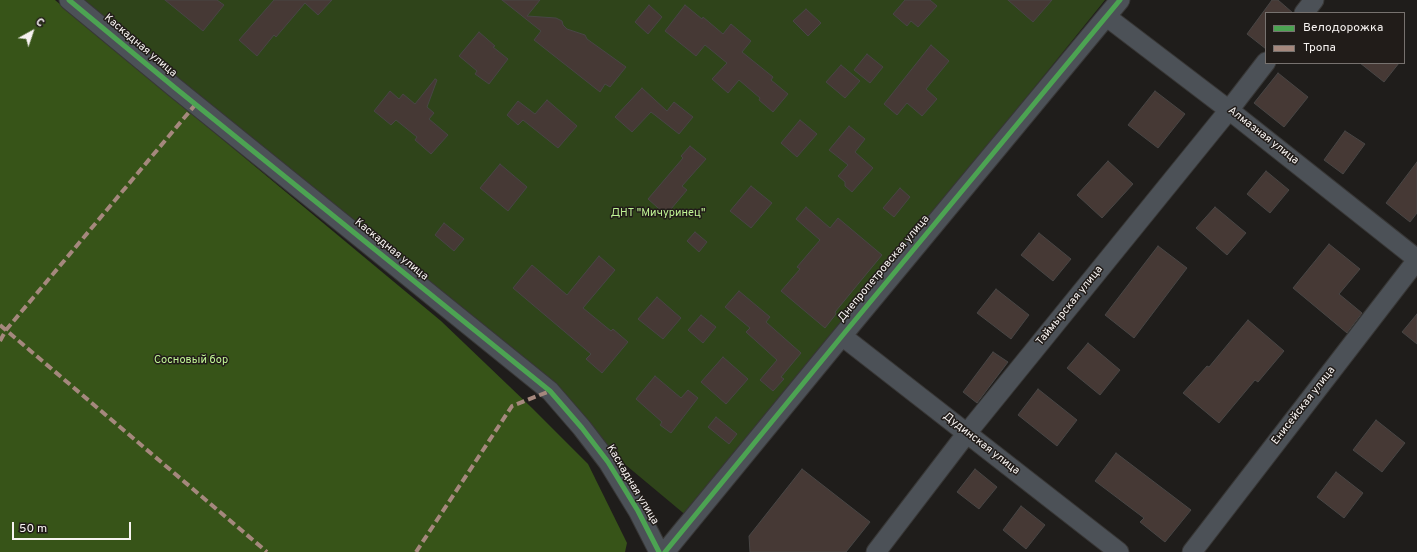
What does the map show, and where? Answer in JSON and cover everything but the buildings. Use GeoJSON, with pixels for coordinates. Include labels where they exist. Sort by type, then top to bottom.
{"type":"FeatureCollection","features":[{"type":"Feature","properties":{"kind":"street","name":"Каскадная улица"},"geometry":{"type":"LineString","coordinates":[[69,0],[174,87],[550,391],[582,428],[608,462],[638,511],[659,552]]}},
{"type":"Feature","properties":{"kind":"street","name":"Днепропетровская улица"},"geometry":{"type":"LineString","coordinates":[[665,552],[1120,0]]}},
{"type":"Feature","properties":{"kind":"street"},"geometry":{"type":"LineString","coordinates":[[1305,12],[1314,0]]}},
{"type":"Feature","properties":{"kind":"street","name":"Алмазная улица"},"geometry":{"type":"LineString","coordinates":[[1107,17],[1229,110],[1417,260]]}},
{"type":"Feature","properties":{"kind":"street","name":"Таймырская улица"},"geometry":{"type":"LineString","coordinates":[[876,552],[967,433],[1229,110],[1265,63]]}},
{"type":"Feature","properties":{"kind":"street","name":"Енисейская улица"},"geometry":{"type":"LineString","coordinates":[[1192,552],[1417,260]]}},
{"type":"Feature","properties":{"kind":"street","name":"Дудинская улица"},"geometry":{"type":"LineString","coordinates":[[842,336],[1119,552]]}},
{"type":"Feature","properties":{"kind":"green space","name":"Сосновый бор"},"geometry":{"type":"Polygon","coordinates":[[[0,0],[55,0],[441,321],[588,464],[627,543],[625,552],[0,552],[0,0]]]}},
{"type":"Feature","properties":{"kind":"green space","name":"ДНТ \"Мичуринец\""},"geometry":{"type":"Polygon","coordinates":[[[69,0],[1105,0],[688,517],[69,0]]]}},
{"type":"Feature","properties":{"kind":"marked path"},"geometry":{"type":"LineString","coordinates":[[0,341],[6,330],[195,105]]}},
{"type":"Feature","properties":{"kind":"marked path"},"geometry":{"type":"LineString","coordinates":[[0,325],[267,552]]}},
{"type":"Feature","properties":{"kind":"marked path"},"geometry":{"type":"LineString","coordinates":[[416,552],[512,406],[550,391]]}},
{"type":"Feature","properties":{"kind":"cycle path"},"geometry":{"type":"LineString","coordinates":[[69,0],[174,87],[550,391],[582,428],[608,462],[638,511],[659,552]]}},
{"type":"Feature","properties":{"kind":"cycle path"},"geometry":{"type":"LineString","coordinates":[[665,552],[1120,0]]}}]}
